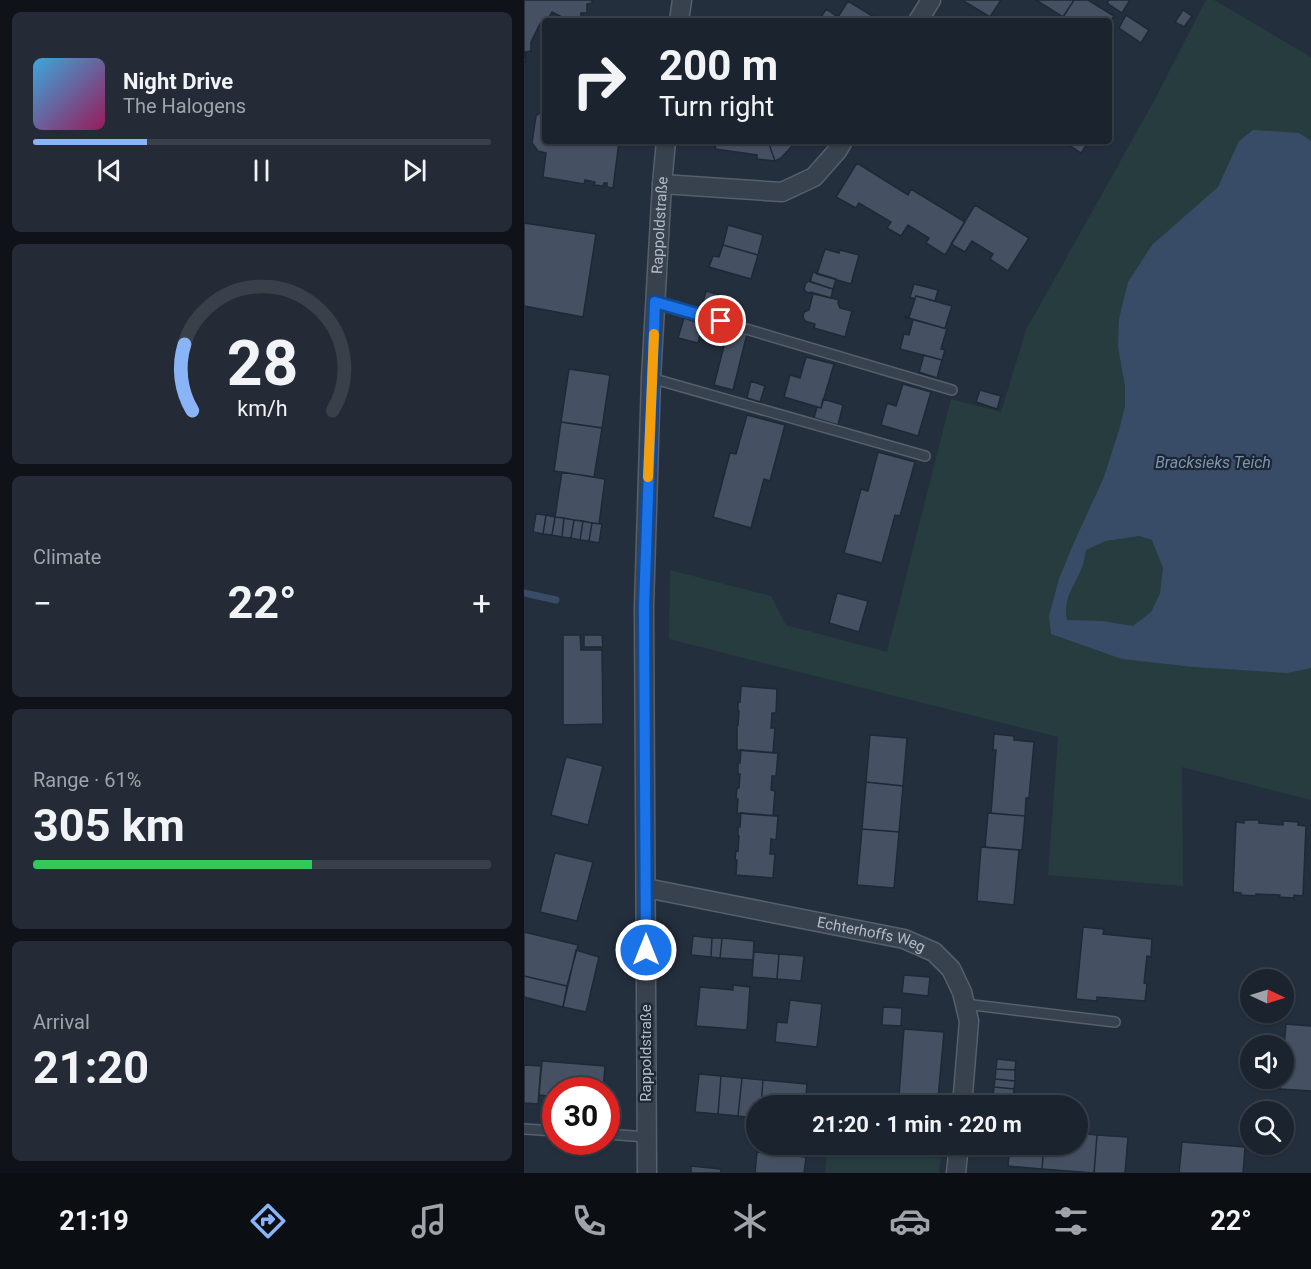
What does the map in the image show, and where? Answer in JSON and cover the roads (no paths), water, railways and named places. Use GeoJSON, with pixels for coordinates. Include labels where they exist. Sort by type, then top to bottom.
{"type":"FeatureCollection","features":[{"type":"Feature","properties":{"kind":"street"},"geometry":{"type":"LineString","coordinates":[[679,18],[682,0]]}},
{"type":"Feature","properties":{"kind":"street"},"geometry":{"type":"LineString","coordinates":[[920,18],[930,0]]}},
{"type":"Feature","properties":{"kind":"street","name":"Rappoldstraße"},"geometry":{"type":"LineString","coordinates":[[647,1173],[644,607],[651,378],[666,144]]}},
{"type":"Feature","properties":{"kind":"street"},"geometry":{"type":"LineString","coordinates":[[662,184],[782,192],[814,177],[841,144]]}},
{"type":"Feature","properties":{"kind":"street","name":"Echterhoffs Weg"},"geometry":{"type":"LineString","coordinates":[[646,888],[904,939],[934,952],[951,969],[965,1004],[968,1020],[963,1095]]}},
{"type":"Feature","properties":{"kind":"street"},"geometry":{"type":"LineString","coordinates":[[956,1173],[958,1155]]}},
{"type":"Feature","properties":{"kind":"lane"},"geometry":{"type":"LineString","coordinates":[[655,302],[952,390]]}},
{"type":"Feature","properties":{"kind":"lane"},"geometry":{"type":"LineString","coordinates":[[651,378],[925,456]]}},
{"type":"Feature","properties":{"kind":"lane"},"geometry":{"type":"LineString","coordinates":[[965,1004],[1115,1022]]}},
{"type":"Feature","properties":{"kind":"lane"},"geometry":{"type":"LineString","coordinates":[[524,1129],[542,1130]]}},
{"type":"Feature","properties":{"kind":"lane"},"geometry":{"type":"LineString","coordinates":[[620,1135],[647,1137]]}},
{"type":"Feature","properties":{"kind":"water","name":"Bracksieks Teich"},"geometry":{"type":"Polygon","coordinates":[[[1253,130],[1299,133],[1311,141],[1311,668],[1287,673],[1194,667],[1122,659],[1051,634],[1049,616],[1059,579],[1104,477],[1125,407],[1125,386],[1118,347],[1119,319],[1128,282],[1152,245],[1218,187],[1239,141],[1253,130]],[[1139,536],[1105,541],[1086,550],[1083,565],[1066,605],[1067,620],[1102,621],[1133,626],[1151,612],[1160,594],[1163,568],[1152,540],[1139,536]]]}},
{"type":"Feature","properties":{"kind":"waterway"},"geometry":{"type":"LineString","coordinates":[[524,593],[556,600]]}}]}
